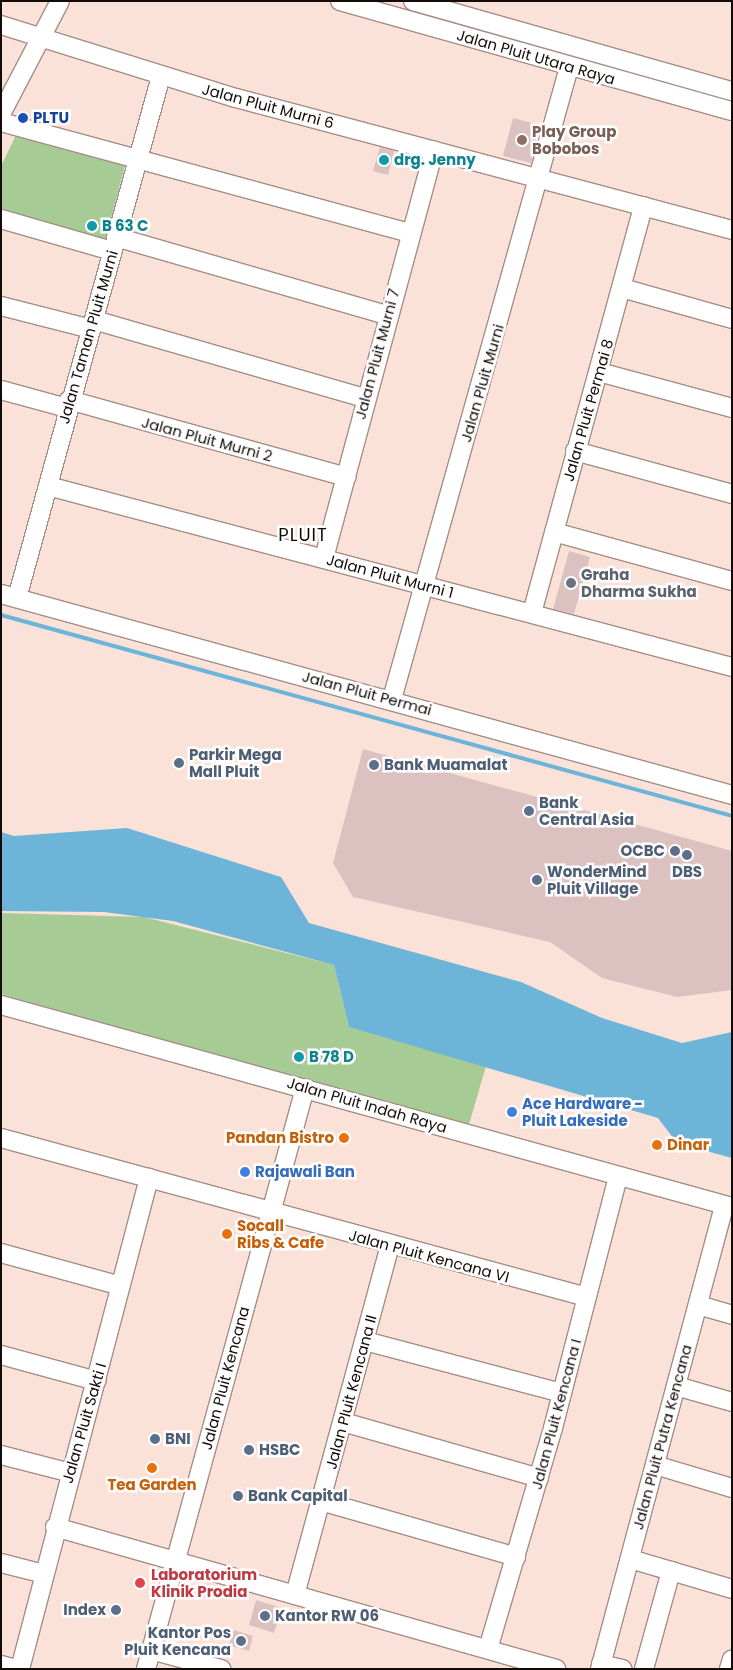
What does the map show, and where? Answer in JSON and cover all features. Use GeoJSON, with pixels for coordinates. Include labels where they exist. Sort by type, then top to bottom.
{"type":"FeatureCollection","features":[{"type":"Feature","properties":{"kind":"street"},"geometry":{"type":"LineString","coordinates":[[1,114],[37,39],[60,1]]}},
{"type":"Feature","properties":{"kind":"street","name":"Jalan Pluit Utara Raya"},"geometry":{"type":"LineString","coordinates":[[340,1],[573,68],[732,111]]}},
{"type":"Feature","properties":{"kind":"street"},"geometry":{"type":"LineString","coordinates":[[405,19],[412,1]]}},
{"type":"Feature","properties":{"kind":"street","name":"Jalan Pluit Utara Raya"},"geometry":{"type":"LineString","coordinates":[[412,1],[732,91]]}},
{"type":"Feature","properties":{"kind":"street","name":"Jalan Pluit Murni 6"},"geometry":{"type":"LineString","coordinates":[[4,26],[37,39],[161,76],[732,230]]}},
{"type":"Feature","properties":{"kind":"street","name":"Jalan Pluit Murni"},"geometry":{"type":"LineString","coordinates":[[392,699],[538,179],[573,68],[583,50]]}},
{"type":"Feature","properties":{"kind":"street","name":"Jalan Taman Pluit Murni"},"geometry":{"type":"LineString","coordinates":[[9,596],[48,486],[68,404],[92,325],[161,76]]}},
{"type":"Feature","properties":{"kind":"street"},"geometry":{"type":"LineString","coordinates":[[1,122],[410,233]]}},
{"type":"Feature","properties":{"kind":"street","name":"Jalan Pluit Murni 7"},"geometry":{"type":"LineString","coordinates":[[324,558],[365,398],[434,151]]}},
{"type":"Feature","properties":{"kind":"street","name":"Jalan Pluit Permai 8"},"geometry":{"type":"LineString","coordinates":[[532,613],[643,206]]}},
{"type":"Feature","properties":{"kind":"street"},"geometry":{"type":"LineString","coordinates":[[1,219],[114,244],[388,315]]}},
{"type":"Feature","properties":{"kind":"street"},"geometry":{"type":"LineString","coordinates":[[622,288],[732,319]]}},
{"type":"Feature","properties":{"kind":"street"},"geometry":{"type":"LineString","coordinates":[[1,306],[92,325],[365,398]]}},
{"type":"Feature","properties":{"kind":"street"},"geometry":{"type":"LineString","coordinates":[[599,372],[732,408]]}},
{"type":"Feature","properties":{"kind":"street","name":"Jalan Pluit Murni 2"},"geometry":{"type":"LineString","coordinates":[[1,390],[68,404],[346,477]]}},
{"type":"Feature","properties":{"kind":"street"},"geometry":{"type":"LineString","coordinates":[[575,451],[732,494]]}},
{"type":"Feature","properties":{"kind":"street","name":"Jalan Pluit Murni 1"},"geometry":{"type":"LineString","coordinates":[[48,486],[732,667]]}},
{"type":"Feature","properties":{"kind":"street"},"geometry":{"type":"LineString","coordinates":[[554,532],[732,581]]}},
{"type":"Feature","properties":{"kind":"street","name":"Jalan Pluit Permai"},"geometry":{"type":"LineString","coordinates":[[9,596],[392,699],[732,795]]}},
{"type":"Feature","properties":{"kind":"street","name":"Jalan Pluit Indah Raya"},"geometry":{"type":"LineString","coordinates":[[1,1006],[305,1088],[618,1177],[728,1206]]}},
{"type":"Feature","properties":{"kind":"street","name":"Jalan Pluit Kencana"},"geometry":{"type":"LineString","coordinates":[[146,1669],[305,1088]]}},
{"type":"Feature","properties":{"kind":"street","name":"Jalan Pluit Kencana VI"},"geometry":{"type":"LineString","coordinates":[[1,1138],[390,1246],[587,1297]]}},
{"type":"Feature","properties":{"kind":"street","name":"Jalan Pluit Kencana I"},"geometry":{"type":"LineString","coordinates":[[488,1650],[539,1478],[618,1177]]}},
{"type":"Feature","properties":{"kind":"street","name":"Jalan Pluit Sakti I"},"geometry":{"type":"LineString","coordinates":[[18,1669],[55,1527],[97,1381],[149,1178]]}},
{"type":"Feature","properties":{"kind":"street","name":"Jalan Pluit Putra Kencana"},"geometry":{"type":"LineString","coordinates":[[601,1666],[698,1305],[728,1206]]}},
{"type":"Feature","properties":{"kind":"street","name":"Jalan Pluit Kencana II"},"geometry":{"type":"LineString","coordinates":[[295,1595],[390,1246]]}},
{"type":"Feature","properties":{"kind":"street"},"geometry":{"type":"LineString","coordinates":[[1,1253],[121,1286]]}},
{"type":"Feature","properties":{"kind":"street"},"geometry":{"type":"LineString","coordinates":[[698,1305],[732,1315]]}},
{"type":"Feature","properties":{"kind":"street"},"geometry":{"type":"LineString","coordinates":[[365,1341],[562,1393]]}},
{"type":"Feature","properties":{"kind":"street"},"geometry":{"type":"LineString","coordinates":[[1,1355],[97,1381]]}},
{"type":"Feature","properties":{"kind":"street"},"geometry":{"type":"LineString","coordinates":[[676,1386],[732,1402]]}},
{"type":"Feature","properties":{"kind":"street"},"geometry":{"type":"LineString","coordinates":[[343,1422],[539,1478]]}},
{"type":"Feature","properties":{"kind":"street"},"geometry":{"type":"LineString","coordinates":[[1,1455],[71,1473]]}},
{"type":"Feature","properties":{"kind":"street"},"geometry":{"type":"LineString","coordinates":[[655,1466],[732,1488]]}},
{"type":"Feature","properties":{"kind":"street"},"geometry":{"type":"LineString","coordinates":[[321,1501],[516,1557]]}},
{"type":"Feature","properties":{"kind":"street"},"geometry":{"type":"LineString","coordinates":[[55,1527],[556,1669]]}},
{"type":"Feature","properties":{"kind":"street"},"geometry":{"type":"LineString","coordinates":[[630,1559],[732,1589]]}},
{"type":"Feature","properties":{"kind":"street"},"geometry":{"type":"LineString","coordinates":[[1,1563],[44,1574]]}},
{"type":"Feature","properties":{"kind":"street"},"geometry":{"type":"LineString","coordinates":[[644,1669],[671,1571]]}},
{"type":"Feature","properties":{"kind":"street"},"geometry":{"type":"LineString","coordinates":[[151,1650],[221,1669]]}},
{"type":"Feature","properties":{"kind":"street"},"geometry":{"type":"LineString","coordinates":[[729,1669],[732,1660]]}},
{"type":"Feature","properties":{"kind":"street"},"geometry":{"type":"LineString","coordinates":[[1,1665],[18,1669]]}},
{"type":"Feature","properties":{"kind":"street"},"geometry":{"type":"LineString","coordinates":[[601,1666],[622,1669]]}},
{"type":"Feature","properties":{"kind":"green space"},"geometry":{"type":"Polygon","coordinates":[[[17,133],[126,162],[103,248],[1,219],[1,166],[17,133]]]}},
{"type":"Feature","properties":{"kind":"green space"},"geometry":{"type":"Polygon","coordinates":[[[1,913],[144,917],[334,965],[349,1027],[486,1066],[468,1128],[1,994],[1,913]]]}},
{"type":"Feature","properties":{"kind":"water"},"geometry":{"type":"Polygon","coordinates":[[[127,828],[281,877],[309,923],[521,982],[602,1018],[682,1043],[732,1032],[732,1158],[677,1143],[658,1118],[349,1027],[334,965],[173,921],[104,912],[1,911],[1,832],[14,836],[127,828]]]}},
{"type":"Feature","properties":{"kind":"building","name":"Play Group Bobobos"},"geometry":{"type":"Polygon","coordinates":[[[513,118],[540,125],[531,163],[503,156],[513,118]]]}},
{"type":"Feature","properties":{"kind":"building","name":"drg. Jenny"},"geometry":{"type":"Polygon","coordinates":[[[380,147],[394,151],[388,175],[373,171],[380,147]]]}},
{"type":"Feature","properties":{"kind":"building","name":"Graha Dharma Sukha"},"geometry":{"type":"Polygon","coordinates":[[[569,551],[590,557],[574,614],[553,609],[569,551]]]}},
{"type":"Feature","properties":{"kind":"building","name":"WonderMind Pluit Village"},"geometry":{"type":"Polygon","coordinates":[[[363,749],[732,851],[732,990],[677,997],[602,978],[550,942],[353,897],[333,863],[363,749]]]}},
{"type":"Feature","properties":{"kind":"building","name":"B 78 D"},"geometry":{"type":"Polygon","coordinates":[[[293,1049],[307,1052],[304,1065],[290,1061],[293,1049]]]}},
{"type":"Feature","properties":{"kind":"building","name":"Kantor RW 06"},"geometry":{"type":"Polygon","coordinates":[[[256,1600],[282,1608],[274,1633],[249,1625],[256,1600]]]}},
{"type":"Feature","properties":{"kind":"building","name":"Kantor Pos Pluit Kencana"},"geometry":{"type":"Polygon","coordinates":[[[234,1630],[253,1636],[249,1651],[229,1645],[234,1630]]]}},
{"type":"Feature","properties":{"kind":"waterway"},"geometry":{"type":"LineString","coordinates":[[1,615],[732,816]]}},
{"type":"Feature","properties":{"kind":"place","name":"PLTU"},"geometry":{"type":"Point","coordinates":[23,118]}},
{"type":"Feature","properties":{"kind":"place","name":"Play Group Bobobos"},"geometry":{"type":"Point","coordinates":[522,140]}},
{"type":"Feature","properties":{"kind":"place","name":"drg. Jenny"},"geometry":{"type":"Point","coordinates":[384,160]}},
{"type":"Feature","properties":{"kind":"place","name":"B 63 C"},"geometry":{"type":"Point","coordinates":[92,226]}},
{"type":"Feature","properties":{"kind":"place","name":"Graha Dharma Sukha"},"geometry":{"type":"Point","coordinates":[571,583]}},
{"type":"Feature","properties":{"kind":"place","name":"Parkir Mega Mall Pluit"},"geometry":{"type":"Point","coordinates":[179,763]}},
{"type":"Feature","properties":{"kind":"place","name":"Bank Muamalat"},"geometry":{"type":"Point","coordinates":[374,765]}},
{"type":"Feature","properties":{"kind":"place","name":"Bank Central Asia"},"geometry":{"type":"Point","coordinates":[529,811]}},
{"type":"Feature","properties":{"kind":"place","name":"OCBC"},"geometry":{"type":"Point","coordinates":[675,851]}},
{"type":"Feature","properties":{"kind":"place","name":"DBS"},"geometry":{"type":"Point","coordinates":[687,855]}},
{"type":"Feature","properties":{"kind":"place","name":"WonderMind Pluit Village"},"geometry":{"type":"Point","coordinates":[537,880]}},
{"type":"Feature","properties":{"kind":"place","name":"B 78 D"},"geometry":{"type":"Point","coordinates":[299,1057]}},
{"type":"Feature","properties":{"kind":"place","name":"Ace Hardware - Pluit Lakeside"},"geometry":{"type":"Point","coordinates":[512,1112]}},
{"type":"Feature","properties":{"kind":"place","name":"Pandan Bistro"},"geometry":{"type":"Point","coordinates":[344,1138]}},
{"type":"Feature","properties":{"kind":"place","name":"Dinar"},"geometry":{"type":"Point","coordinates":[657,1145]}},
{"type":"Feature","properties":{"kind":"place","name":"Rajawali Ban"},"geometry":{"type":"Point","coordinates":[245,1172]}},
{"type":"Feature","properties":{"kind":"place","name":"Socall Ribs & Cafe"},"geometry":{"type":"Point","coordinates":[227,1234]}},
{"type":"Feature","properties":{"kind":"place","name":"BNI"},"geometry":{"type":"Point","coordinates":[155,1439]}},
{"type":"Feature","properties":{"kind":"place","name":"HSBC"},"geometry":{"type":"Point","coordinates":[249,1450]}},
{"type":"Feature","properties":{"kind":"place","name":"Tea Garden"},"geometry":{"type":"Point","coordinates":[152,1468]}},
{"type":"Feature","properties":{"kind":"place","name":"Bank Capital"},"geometry":{"type":"Point","coordinates":[238,1496]}},
{"type":"Feature","properties":{"kind":"place","name":"Laboratorium Klinik Prodia"},"geometry":{"type":"Point","coordinates":[140,1583]}},
{"type":"Feature","properties":{"kind":"place","name":"Index"},"geometry":{"type":"Point","coordinates":[116,1610]}},
{"type":"Feature","properties":{"kind":"place","name":"Kantor RW 06"},"geometry":{"type":"Point","coordinates":[265,1616]}},
{"type":"Feature","properties":{"kind":"place","name":"Kantor Pos Pluit Kencana"},"geometry":{"type":"Point","coordinates":[241,1641]}},
{"type":"Feature","properties":{"kind":"district","name":"PLUIT"},"geometry":{"type":"Point","coordinates":[303,535]}}]}
